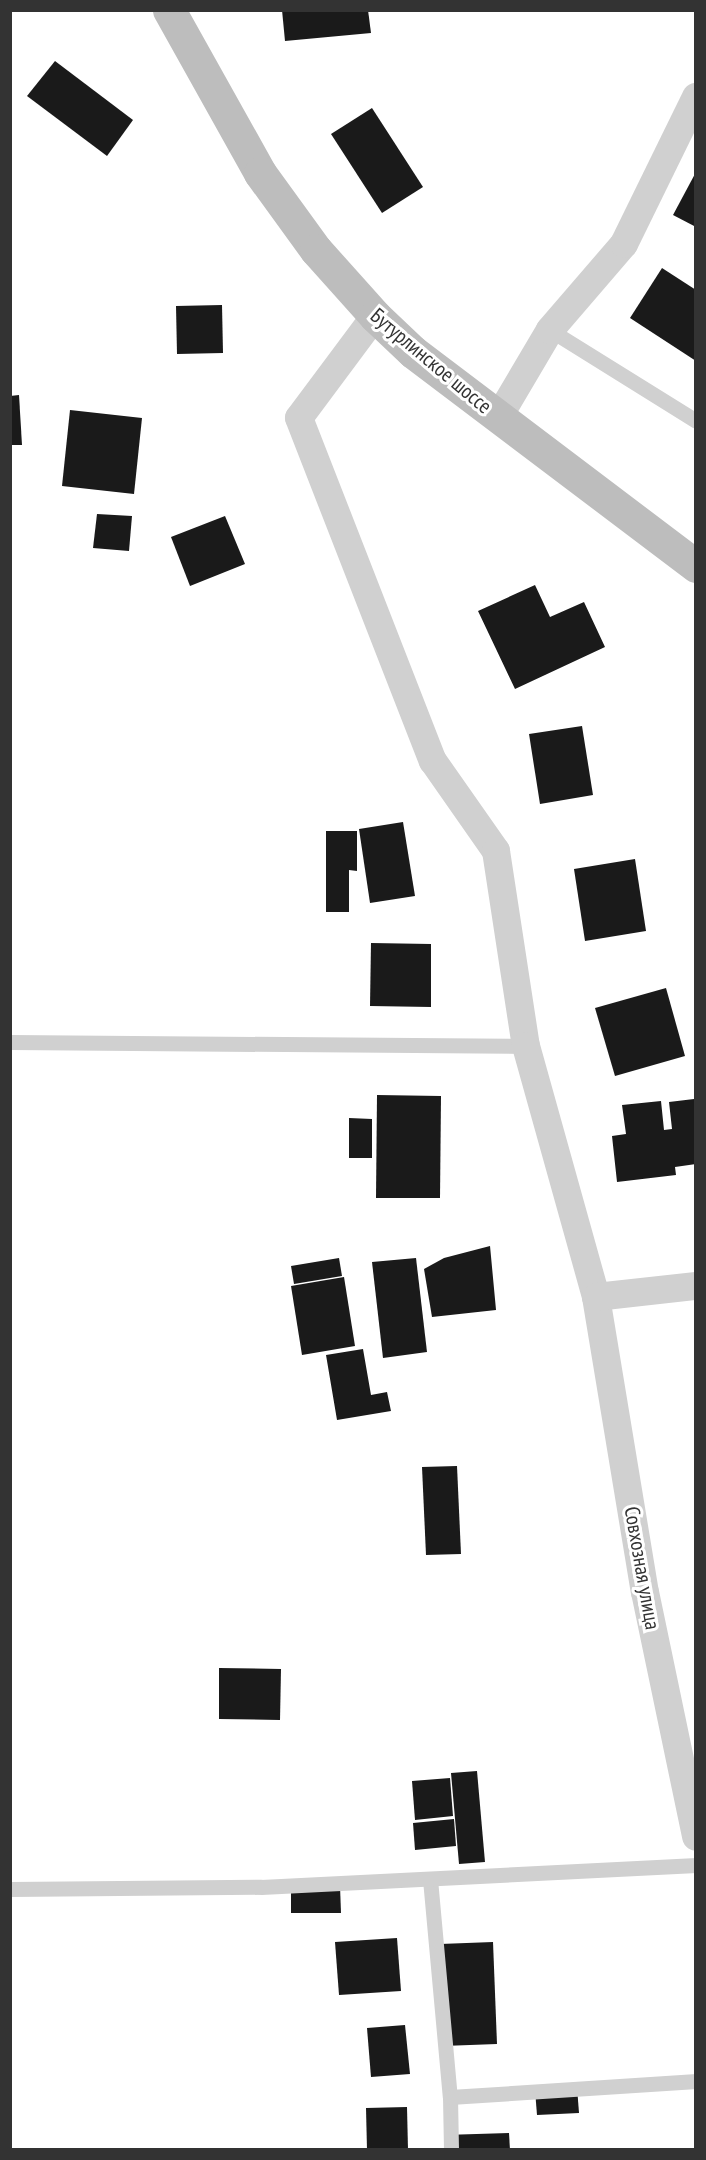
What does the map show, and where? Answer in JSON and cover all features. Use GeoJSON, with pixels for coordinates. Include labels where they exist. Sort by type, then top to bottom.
{"type":"FeatureCollection","features":[{"type":"Feature","properties":{"kind":"main road","name":"Бутурлинское шоссе"},"geometry":{"type":"LineString","coordinates":[[169,10],[260,173],[316,250],[375,316],[413,352],[696,566]]}},
{"type":"Feature","properties":{"kind":"street"},"geometry":{"type":"LineString","coordinates":[[498,418],[550,330],[624,244],[696,97]]}},
{"type":"Feature","properties":{"kind":"street","name":"Совхозная улица"},"geometry":{"type":"LineString","coordinates":[[375,316],[299,418],[433,761],[496,851],[526,1046],[596,1297],[645,1592],[696,1837]]}},
{"type":"Feature","properties":{"kind":"street"},"geometry":{"type":"LineString","coordinates":[[596,1297],[696,1286]]}},
{"type":"Feature","properties":{"kind":"lane"},"geometry":{"type":"LineString","coordinates":[[550,330],[696,420]]}},
{"type":"Feature","properties":{"kind":"lane"},"geometry":{"type":"LineString","coordinates":[[10,1042],[526,1046]]}},
{"type":"Feature","properties":{"kind":"lane"},"geometry":{"type":"LineString","coordinates":[[10,1889],[261,1887],[696,1865]]}},
{"type":"Feature","properties":{"kind":"lane"},"geometry":{"type":"LineString","coordinates":[[430,1879],[450,2097],[451,2150]]}},
{"type":"Feature","properties":{"kind":"lane"},"geometry":{"type":"LineString","coordinates":[[450,2097],[696,2081]]}},
{"type":"Feature","properties":{"kind":"building"},"geometry":{"type":"Polygon","coordinates":[[[282,10],[368,10],[371,33],[285,41],[282,10]]]}},
{"type":"Feature","properties":{"kind":"building"},"geometry":{"type":"Polygon","coordinates":[[[55,61],[133,120],[107,156],[27,96],[55,61]]]}},
{"type":"Feature","properties":{"kind":"building"},"geometry":{"type":"Polygon","coordinates":[[[372,108],[423,187],[382,213],[331,134],[372,108]]]}},
{"type":"Feature","properties":{"kind":"building"},"geometry":{"type":"Polygon","coordinates":[[[696,172],[696,227],[673,215],[696,172]]]}},
{"type":"Feature","properties":{"kind":"building"},"geometry":{"type":"Polygon","coordinates":[[[662,268],[696,290],[696,361],[630,318],[662,268]]]}},
{"type":"Feature","properties":{"kind":"building"},"geometry":{"type":"Polygon","coordinates":[[[222,305],[223,353],[177,354],[176,306],[222,305]]]}},
{"type":"Feature","properties":{"kind":"building"},"geometry":{"type":"Polygon","coordinates":[[[19,395],[22,445],[10,445],[10,396],[19,395]]]}},
{"type":"Feature","properties":{"kind":"building"},"geometry":{"type":"Polygon","coordinates":[[[70,410],[142,418],[134,494],[62,486],[70,410]]]}},
{"type":"Feature","properties":{"kind":"building"},"geometry":{"type":"Polygon","coordinates":[[[97,514],[132,516],[129,551],[93,548],[97,514]]]}},
{"type":"Feature","properties":{"kind":"building"},"geometry":{"type":"Polygon","coordinates":[[[225,516],[245,564],[190,586],[171,537],[225,516]]]}},
{"type":"Feature","properties":{"kind":"building"},"geometry":{"type":"Polygon","coordinates":[[[535,585],[550,617],[584,602],[605,647],[515,689],[478,611],[535,585]]]}},
{"type":"Feature","properties":{"kind":"building"},"geometry":{"type":"Polygon","coordinates":[[[582,726],[593,795],[540,804],[529,734],[582,726]]]}},
{"type":"Feature","properties":{"kind":"building"},"geometry":{"type":"Polygon","coordinates":[[[403,822],[415,896],[370,903],[359,829],[403,822]]]}},
{"type":"Feature","properties":{"kind":"building"},"geometry":{"type":"Polygon","coordinates":[[[326,831],[357,831],[357,871],[349,870],[349,912],[326,912],[326,831]]]}},
{"type":"Feature","properties":{"kind":"building"},"geometry":{"type":"Polygon","coordinates":[[[635,859],[646,931],[585,941],[574,869],[635,859]]]}},
{"type":"Feature","properties":{"kind":"building"},"geometry":{"type":"Polygon","coordinates":[[[371,943],[431,944],[431,1007],[370,1006],[371,943]]]}},
{"type":"Feature","properties":{"kind":"building"},"geometry":{"type":"Polygon","coordinates":[[[666,988],[685,1056],[615,1076],[595,1008],[666,988]]]}},
{"type":"Feature","properties":{"kind":"building"},"geometry":{"type":"Polygon","coordinates":[[[377,1095],[441,1096],[440,1198],[376,1198],[377,1095]]]}},
{"type":"Feature","properties":{"kind":"building"},"geometry":{"type":"Polygon","coordinates":[[[694,1099],[696,1164],[675,1167],[676,1175],[617,1182],[612,1136],[626,1134],[622,1105],[661,1101],[664,1130],[672,1129],[669,1102],[694,1099]]]}},
{"type":"Feature","properties":{"kind":"building"},"geometry":{"type":"Polygon","coordinates":[[[349,1118],[372,1119],[372,1158],[349,1158],[349,1118]]]}},
{"type":"Feature","properties":{"kind":"building"},"geometry":{"type":"Polygon","coordinates":[[[490,1246],[496,1310],[432,1317],[424,1269],[444,1258],[490,1246]]]}},
{"type":"Feature","properties":{"kind":"building"},"geometry":{"type":"Polygon","coordinates":[[[339,1258],[342,1276],[294,1284],[291,1266],[339,1258]]]}},
{"type":"Feature","properties":{"kind":"building"},"geometry":{"type":"Polygon","coordinates":[[[416,1258],[427,1352],[383,1358],[372,1262],[416,1258]]]}},
{"type":"Feature","properties":{"kind":"building"},"geometry":{"type":"Polygon","coordinates":[[[344,1277],[355,1346],[302,1355],[291,1286],[344,1277]]]}},
{"type":"Feature","properties":{"kind":"building"},"geometry":{"type":"Polygon","coordinates":[[[363,1349],[371,1395],[387,1392],[391,1411],[337,1420],[326,1355],[363,1349]]]}},
{"type":"Feature","properties":{"kind":"building"},"geometry":{"type":"Polygon","coordinates":[[[457,1466],[461,1554],[426,1555],[422,1467],[457,1466]]]}},
{"type":"Feature","properties":{"kind":"building"},"geometry":{"type":"Polygon","coordinates":[[[219,1668],[281,1669],[280,1720],[219,1719],[219,1668]]]}},
{"type":"Feature","properties":{"kind":"building"},"geometry":{"type":"Polygon","coordinates":[[[477,1771],[485,1862],[459,1864],[451,1773],[477,1771]]]}},
{"type":"Feature","properties":{"kind":"building"},"geometry":{"type":"Polygon","coordinates":[[[450,1778],[453,1816],[415,1820],[412,1781],[450,1778]]]}},
{"type":"Feature","properties":{"kind":"building"},"geometry":{"type":"Polygon","coordinates":[[[454,1819],[456,1846],[415,1850],[413,1823],[454,1819]]]}},
{"type":"Feature","properties":{"kind":"building"},"geometry":{"type":"Polygon","coordinates":[[[340,1886],[341,1913],[291,1913],[291,1887],[340,1886]]]}},
{"type":"Feature","properties":{"kind":"building"},"geometry":{"type":"Polygon","coordinates":[[[397,1938],[401,1991],[339,1995],[335,1942],[397,1938]]]}},
{"type":"Feature","properties":{"kind":"building"},"geometry":{"type":"Polygon","coordinates":[[[493,1942],[497,2044],[443,2046],[440,1944],[493,1942]]]}},
{"type":"Feature","properties":{"kind":"building"},"geometry":{"type":"Polygon","coordinates":[[[405,2025],[410,2074],[371,2077],[367,2028],[405,2025]]]}},
{"type":"Feature","properties":{"kind":"building"},"geometry":{"type":"Polygon","coordinates":[[[577,2087],[579,2113],[537,2115],[535,2090],[577,2087]]]}},
{"type":"Feature","properties":{"kind":"building"},"geometry":{"type":"Polygon","coordinates":[[[407,2107],[408,2150],[367,2150],[366,2108],[407,2107]]]}},
{"type":"Feature","properties":{"kind":"building"},"geometry":{"type":"Polygon","coordinates":[[[509,2133],[510,2150],[445,2150],[444,2135],[509,2133]]]}}]}
